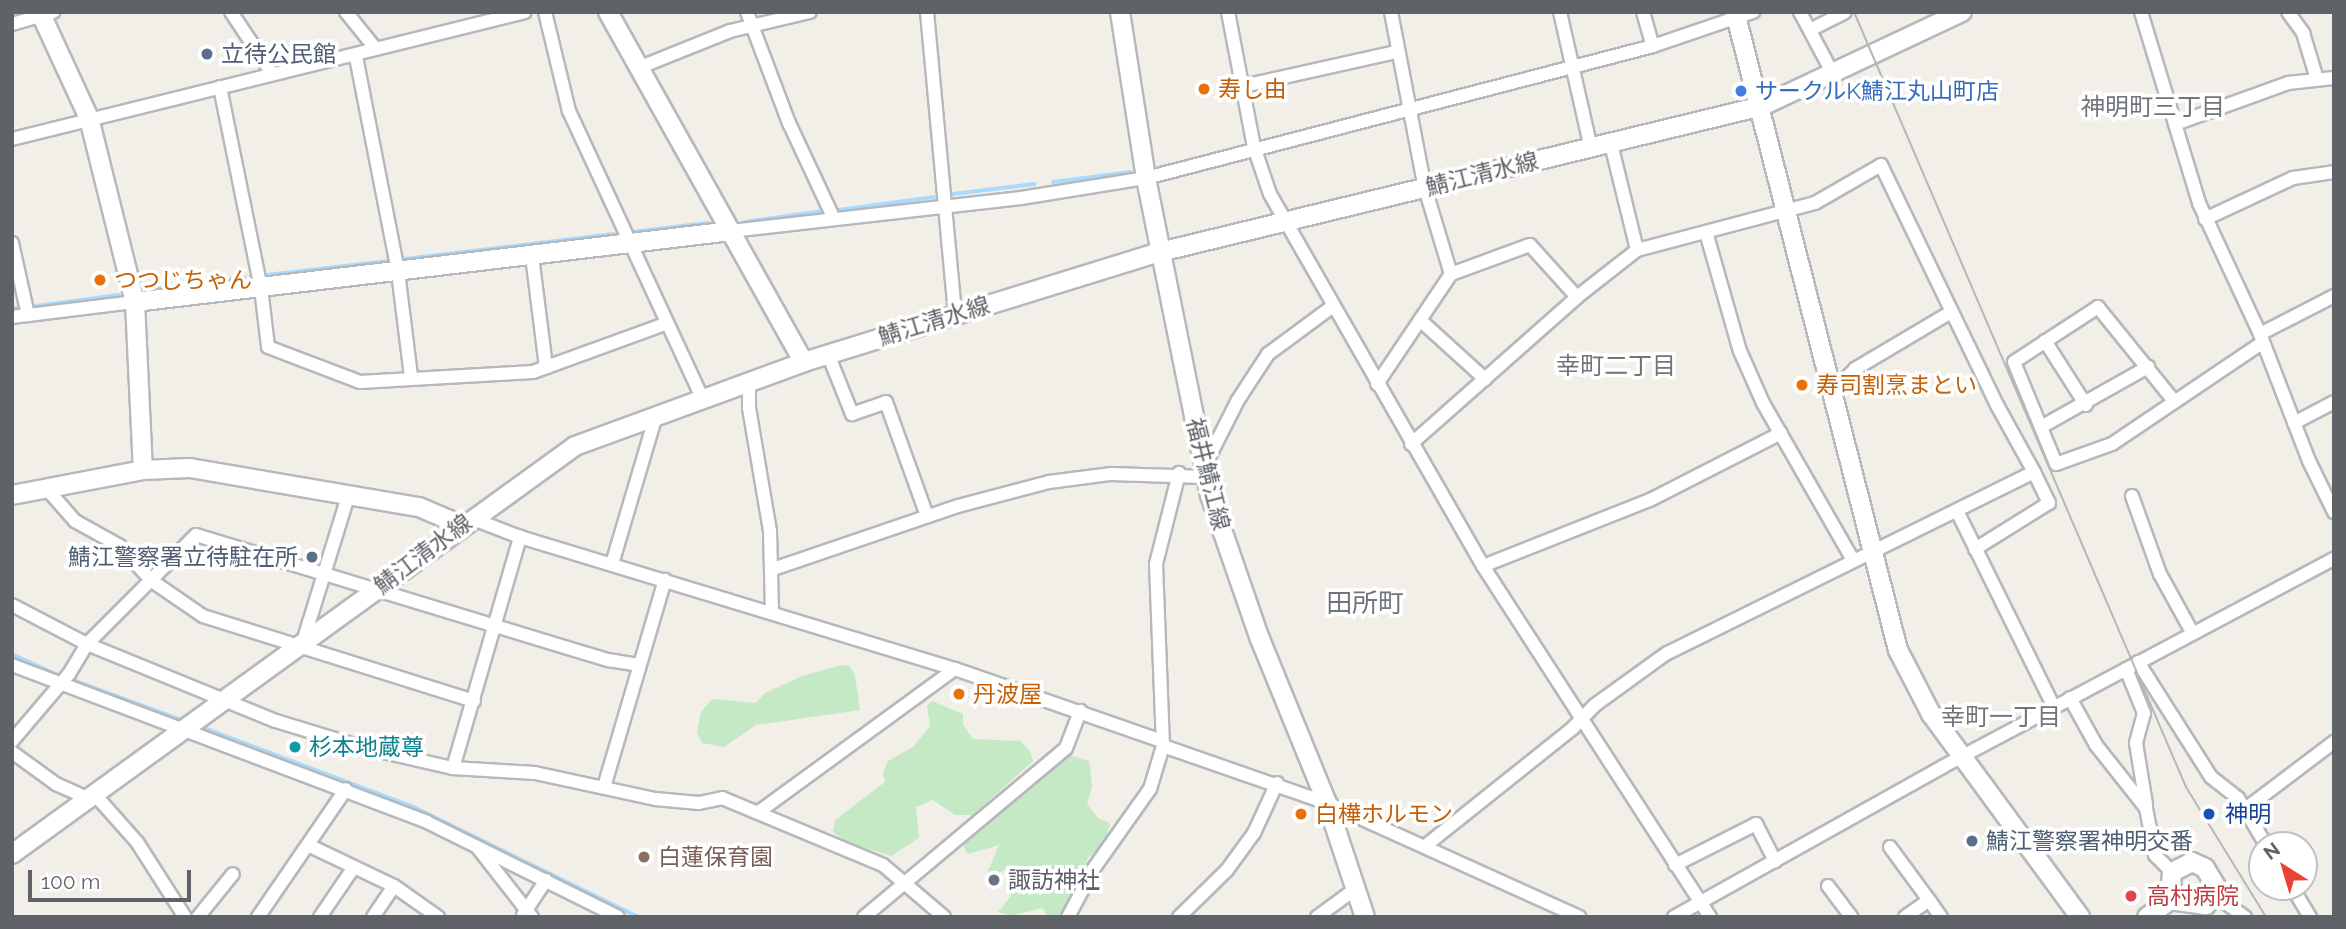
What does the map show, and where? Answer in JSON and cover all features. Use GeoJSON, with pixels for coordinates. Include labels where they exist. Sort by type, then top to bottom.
{"type":"FeatureCollection","features":[{"type":"Feature","properties":{"kind":"main road"},"geometry":{"type":"LineString","coordinates":[[608,12],[804,362]]}},
{"type":"Feature","properties":{"kind":"main road","name":"福井鯖江線"},"geometry":{"type":"LineString","coordinates":[[1120,12],[1146,178],[1204,473],[1239,584],[1327,803],[1365,917]]}},
{"type":"Feature","properties":{"kind":"main road","name":"鯖江清水線"},"geometry":{"type":"LineString","coordinates":[[12,853],[94,798],[302,646],[466,521],[575,446],[828,354],[1160,252],[1289,223],[1762,106],[1962,12]]}},
{"type":"Feature","properties":{"kind":"main road"},"geometry":{"type":"LineString","coordinates":[[45,13],[89,118],[135,302],[143,470]]}},
{"type":"Feature","properties":{"kind":"main road"},"geometry":{"type":"LineString","coordinates":[[1742,15],[1786,210],[1873,550],[1908,674],[1962,756],[2080,917]]}},
{"type":"Feature","properties":{"kind":"main road"},"geometry":{"type":"LineString","coordinates":[[135,302],[731,231]]}},
{"type":"Feature","properties":{"kind":"main road"},"geometry":{"type":"LineString","coordinates":[[12,495],[143,470],[190,468],[419,506],[466,521]]}},
{"type":"Feature","properties":{"kind":"main road"},"geometry":{"type":"LineString","coordinates":[[2147,917],[2170,900],[2201,906],[2216,896],[2217,888],[2201,864],[2192,862],[2172,872],[2170,900]]}},
{"type":"Feature","properties":{"kind":"street"},"geometry":{"type":"LineString","coordinates":[[231,12],[271,72]]}},
{"type":"Feature","properties":{"kind":"street"},"geometry":{"type":"LineString","coordinates":[[346,12],[375,48]]}},
{"type":"Feature","properties":{"kind":"street"},"geometry":{"type":"LineString","coordinates":[[12,139],[271,72],[356,57],[375,48],[490,16],[525,12]]}},
{"type":"Feature","properties":{"kind":"street"},"geometry":{"type":"LineString","coordinates":[[545,12],[569,111],[627,244],[703,400]]}},
{"type":"Feature","properties":{"kind":"street"},"geometry":{"type":"LineString","coordinates":[[638,68],[749,18],[810,12]]}},
{"type":"Feature","properties":{"kind":"street"},"geometry":{"type":"LineString","coordinates":[[928,12],[942,206],[955,314]]}},
{"type":"Feature","properties":{"kind":"street"},"geometry":{"type":"LineString","coordinates":[[1228,12],[1254,147],[1270,194],[1483,566],[1710,917]]}},
{"type":"Feature","properties":{"kind":"street"},"geometry":{"type":"LineString","coordinates":[[1391,12],[1407,111],[1424,188],[1451,274]]}},
{"type":"Feature","properties":{"kind":"street"},"geometry":{"type":"LineString","coordinates":[[1560,12],[1570,69],[1591,148]]}},
{"type":"Feature","properties":{"kind":"street"},"geometry":{"type":"LineString","coordinates":[[1643,12],[1653,46]]}},
{"type":"Feature","properties":{"kind":"street"},"geometry":{"type":"LineString","coordinates":[[1800,12],[1833,74]]}},
{"type":"Feature","properties":{"kind":"street"},"geometry":{"type":"LineString","coordinates":[[1810,30],[1845,12]]}},
{"type":"Feature","properties":{"kind":"street"},"geometry":{"type":"LineString","coordinates":[[2141,12],[2205,219],[2262,338],[2294,423],[2334,512]]}},
{"type":"Feature","properties":{"kind":"street"},"geometry":{"type":"LineString","coordinates":[[2288,12],[2303,33],[2317,79]]}},
{"type":"Feature","properties":{"kind":"street"},"geometry":{"type":"LineString","coordinates":[[12,24],[45,13]]}},
{"type":"Feature","properties":{"kind":"street"},"geometry":{"type":"LineString","coordinates":[[731,231],[1146,178],[1254,147],[1277,146],[1570,69],[1653,46],[1742,15]]}},
{"type":"Feature","properties":{"kind":"street"},"geometry":{"type":"LineString","coordinates":[[749,18],[834,219]]}},
{"type":"Feature","properties":{"kind":"street"},"geometry":{"type":"LineString","coordinates":[[1243,86],[1396,52]]}},
{"type":"Feature","properties":{"kind":"street"},"geometry":{"type":"LineString","coordinates":[[356,57],[398,272],[411,377]]}},
{"type":"Feature","properties":{"kind":"street"},"geometry":{"type":"LineString","coordinates":[[2175,124],[2288,83],[2334,78]]}},
{"type":"Feature","properties":{"kind":"street"},"geometry":{"type":"LineString","coordinates":[[220,87],[261,288],[268,347],[308,359],[352,382],[533,372],[666,324]]}},
{"type":"Feature","properties":{"kind":"street"},"geometry":{"type":"LineString","coordinates":[[1611,144],[1637,250]]}},
{"type":"Feature","properties":{"kind":"street"},"geometry":{"type":"LineString","coordinates":[[1411,444],[1577,297],[1637,250],[1815,203],[1881,165],[1951,312],[2049,503],[1975,549]]}},
{"type":"Feature","properties":{"kind":"street"},"geometry":{"type":"LineString","coordinates":[[2205,219],[2293,178],[2334,172]]}},
{"type":"Feature","properties":{"kind":"street"},"geometry":{"type":"LineString","coordinates":[[1706,232],[1740,351],[1781,433],[1853,560]]}},
{"type":"Feature","properties":{"kind":"street"},"geometry":{"type":"LineString","coordinates":[[12,243],[28,315]]}},
{"type":"Feature","properties":{"kind":"street"},"geometry":{"type":"LineString","coordinates":[[1377,384],[1451,274],[1530,245],[1577,297]]}},
{"type":"Feature","properties":{"kind":"street"},"geometry":{"type":"LineString","coordinates":[[531,256],[545,367]]}},
{"type":"Feature","properties":{"kind":"street"},"geometry":{"type":"LineString","coordinates":[[2174,401],[2098,307],[2014,362],[2056,464],[2112,444],[2174,401],[2262,338],[2334,296]]}},
{"type":"Feature","properties":{"kind":"street"},"geometry":{"type":"LineString","coordinates":[[12,317],[135,302]]}},
{"type":"Feature","properties":{"kind":"street"},"geometry":{"type":"LineString","coordinates":[[774,569],[927,516],[1049,482],[1111,474],[1204,473],[1238,400],[1268,354],[1333,306]]}},
{"type":"Feature","properties":{"kind":"street"},"geometry":{"type":"LineString","coordinates":[[1833,392],[1855,369],[1951,312]]}},
{"type":"Feature","properties":{"kind":"street"},"geometry":{"type":"LineString","coordinates":[[1420,320],[1485,379]]}},
{"type":"Feature","properties":{"kind":"street"},"geometry":{"type":"LineString","coordinates":[[2045,341],[2086,405]]}},
{"type":"Feature","properties":{"kind":"street"},"geometry":{"type":"LineString","coordinates":[[828,354],[852,414],[886,402],[927,516]]}},
{"type":"Feature","properties":{"kind":"street"},"geometry":{"type":"LineString","coordinates":[[2040,427],[2086,405],[2148,367]]}},
{"type":"Feature","properties":{"kind":"street"},"geometry":{"type":"LineString","coordinates":[[749,381],[749,408],[774,569],[772,611]]}},
{"type":"Feature","properties":{"kind":"street"},"geometry":{"type":"LineString","coordinates":[[2294,423],[2334,402]]}},
{"type":"Feature","properties":{"kind":"street"},"geometry":{"type":"LineString","coordinates":[[612,564],[655,419]]}},
{"type":"Feature","properties":{"kind":"street"},"geometry":{"type":"LineString","coordinates":[[1483,566],[1650,500],[1781,433]]}},
{"type":"Feature","properties":{"kind":"street"},"geometry":{"type":"LineString","coordinates":[[1425,846],[1667,653],[2034,472]]}},
{"type":"Feature","properties":{"kind":"street"},"geometry":{"type":"LineString","coordinates":[[1068,917],[1094,868],[1150,789],[1163,743],[1156,564],[1179,473]]}},
{"type":"Feature","properties":{"kind":"street"},"geometry":{"type":"LineString","coordinates":[[47,489],[75,522],[120,546],[152,581],[203,616],[474,701]]}},
{"type":"Feature","properties":{"kind":"street"},"geometry":{"type":"LineString","coordinates":[[302,646],[349,493]]}},
{"type":"Feature","properties":{"kind":"street"},"geometry":{"type":"LineString","coordinates":[[2132,496],[2160,574],[2192,632]]}},
{"type":"Feature","properties":{"kind":"street"},"geometry":{"type":"LineString","coordinates":[[1957,511],[2054,707]]}},
{"type":"Feature","properties":{"kind":"street"},"geometry":{"type":"LineString","coordinates":[[466,521],[772,611],[1080,711],[1327,803],[1579,917]]}},
{"type":"Feature","properties":{"kind":"street"},"geometry":{"type":"LineString","coordinates":[[12,741],[64,680],[87,644],[196,535],[608,660],[639,665]]}},
{"type":"Feature","properties":{"kind":"street"},"geometry":{"type":"LineString","coordinates":[[453,768],[520,537]]}},
{"type":"Feature","properties":{"kind":"street"},"geometry":{"type":"LineString","coordinates":[[1674,917],[1962,756],[2334,559]]}},
{"type":"Feature","properties":{"kind":"street"},"geometry":{"type":"LineString","coordinates":[[604,787],[665,580]]}},
{"type":"Feature","properties":{"kind":"street"},"geometry":{"type":"LineString","coordinates":[[12,605],[87,644],[342,742],[453,768],[535,773],[677,801],[722,798],[760,811],[788,828],[884,865],[944,917]]}},
{"type":"Feature","properties":{"kind":"street"},"geometry":{"type":"LineString","coordinates":[[2138,662],[2211,777],[2231,791],[2257,831]]}},
{"type":"Feature","properties":{"kind":"street"},"geometry":{"type":"LineString","coordinates":[[12,665],[64,680],[184,730],[346,789],[476,846],[618,917]]}},
{"type":"Feature","properties":{"kind":"street"},"geometry":{"type":"LineString","coordinates":[[760,811],[955,669]]}},
{"type":"Feature","properties":{"kind":"street"},"geometry":{"type":"LineString","coordinates":[[2126,669],[2144,713],[2136,743],[2155,855],[2172,872]]}},
{"type":"Feature","properties":{"kind":"street"},"geometry":{"type":"LineString","coordinates":[[2070,698],[2096,745],[2146,808]]}},
{"type":"Feature","properties":{"kind":"street"},"geometry":{"type":"LineString","coordinates":[[864,917],[903,880],[1066,748],[1080,711]]}},
{"type":"Feature","properties":{"kind":"street"},"geometry":{"type":"LineString","coordinates":[[2244,810],[2334,742]]}},
{"type":"Feature","properties":{"kind":"street"},"geometry":{"type":"LineString","coordinates":[[12,752],[56,784],[94,798],[136,842],[185,917]]}},
{"type":"Feature","properties":{"kind":"street"},"geometry":{"type":"LineString","coordinates":[[1179,917],[1227,870],[1254,833],[1277,783]]}},
{"type":"Feature","properties":{"kind":"street"},"geometry":{"type":"LineString","coordinates":[[258,917],[346,789]]}},
{"type":"Feature","properties":{"kind":"street"},"geometry":{"type":"LineString","coordinates":[[1675,865],[1756,824],[1775,861]]}},
{"type":"Feature","properties":{"kind":"street"},"geometry":{"type":"LineString","coordinates":[[308,845],[394,886],[438,917]]}},
{"type":"Feature","properties":{"kind":"street"},"geometry":{"type":"LineString","coordinates":[[476,846],[527,914],[546,880]]}},
{"type":"Feature","properties":{"kind":"street"},"geometry":{"type":"LineString","coordinates":[[1890,847],[1900,871],[1929,900],[1941,917]]}},
{"type":"Feature","properties":{"kind":"street"},"geometry":{"type":"LineString","coordinates":[[320,917],[354,867]]}},
{"type":"Feature","properties":{"kind":"street"},"geometry":{"type":"LineString","coordinates":[[198,917],[233,874]]}},
{"type":"Feature","properties":{"kind":"street"},"geometry":{"type":"LineString","coordinates":[[373,917],[394,886]]}},
{"type":"Feature","properties":{"kind":"street"},"geometry":{"type":"LineString","coordinates":[[1828,886],[1851,917]]}},
{"type":"Feature","properties":{"kind":"street"},"geometry":{"type":"LineString","coordinates":[[1317,917],[1354,890]]}},
{"type":"Feature","properties":{"kind":"street"},"geometry":{"type":"LineString","coordinates":[[2216,896],[2245,917]]}},
{"type":"Feature","properties":{"kind":"street"},"geometry":{"type":"LineString","coordinates":[[1905,917],[1929,900]]}},
{"type":"Feature","properties":{"kind":"street"},"geometry":{"type":"LineString","coordinates":[[2301,901],[2311,917]]}},
{"type":"Feature","properties":{"kind":"green space"},"geometry":{"type":"Polygon","coordinates":[[[842,665],[850,666],[855,676],[860,710],[756,725],[724,747],[702,743],[697,732],[701,712],[712,699],[756,703],[765,693],[802,676],[842,665]]]}},
{"type":"Feature","properties":{"kind":"green space"},"geometry":{"type":"Polygon","coordinates":[[[932,701],[963,714],[963,725],[973,739],[1020,741],[1030,751],[1033,761],[973,815],[955,815],[933,800],[916,807],[919,838],[891,856],[846,842],[833,832],[835,820],[885,782],[883,773],[888,761],[913,747],[930,726],[927,706],[932,701]]]}},
{"type":"Feature","properties":{"kind":"green space"},"geometry":{"type":"Polygon","coordinates":[[[1069,755],[1089,761],[1092,786],[1087,804],[1099,819],[1110,823],[1105,843],[1088,858],[1060,917],[1047,915],[1042,908],[1011,916],[998,912],[1011,896],[1006,869],[992,878],[987,873],[999,845],[968,854],[963,846],[993,814],[1069,755]]]}},
{"type":"Feature","properties":{"kind":"waterway"},"geometry":{"type":"LineString","coordinates":[[1053,182],[1130,172]]}},
{"type":"Feature","properties":{"kind":"waterway"},"geometry":{"type":"LineString","coordinates":[[953,194],[1034,184]]}},
{"type":"Feature","properties":{"kind":"waterway"},"geometry":{"type":"LineString","coordinates":[[839,210],[934,197]]}},
{"type":"Feature","properties":{"kind":"waterway"},"geometry":{"type":"LineString","coordinates":[[745,222],[823,211]]}},
{"type":"Feature","properties":{"kind":"waterway"},"geometry":{"type":"LineString","coordinates":[[632,232],[707,223]]}},
{"type":"Feature","properties":{"kind":"waterway"},"geometry":{"type":"LineString","coordinates":[[405,259],[614,234]]}},
{"type":"Feature","properties":{"kind":"waterway"},"geometry":{"type":"LineString","coordinates":[[267,275],[388,261]]}},
{"type":"Feature","properties":{"kind":"waterway"},"geometry":{"type":"LineString","coordinates":[[147,290],[252,277]]}},
{"type":"Feature","properties":{"kind":"waterway"},"geometry":{"type":"LineString","coordinates":[[36,306],[118,295]]}},
{"type":"Feature","properties":{"kind":"waterway"},"geometry":{"type":"LineString","coordinates":[[12,308],[17,308]]}},
{"type":"Feature","properties":{"kind":"waterway"},"geometry":{"type":"LineString","coordinates":[[12,654],[62,677]]}},
{"type":"Feature","properties":{"kind":"waterway"},"geometry":{"type":"LineString","coordinates":[[70,679],[179,719]]}},
{"type":"Feature","properties":{"kind":"waterway"},"geometry":{"type":"LineString","coordinates":[[204,728],[412,806],[639,917]]}},
{"type":"Feature","properties":{"kind":"tram line"},"geometry":{"type":"LineString","coordinates":[[1854,12],[2186,787],[2266,917]]}},
{"type":"Feature","properties":{"kind":"place","name":"立待公民館"},"geometry":{"type":"Point","coordinates":[207,54]}},
{"type":"Feature","properties":{"kind":"place","name":"寿し由"},"geometry":{"type":"Point","coordinates":[1204,89]}},
{"type":"Feature","properties":{"kind":"place","name":"サークルK鯖江丸山町店"},"geometry":{"type":"Point","coordinates":[1741,91]}},
{"type":"Feature","properties":{"kind":"place","name":"つつじちゃん"},"geometry":{"type":"Point","coordinates":[100,280]}},
{"type":"Feature","properties":{"kind":"place","name":"寿司割烹まとい"},"geometry":{"type":"Point","coordinates":[1802,385]}},
{"type":"Feature","properties":{"kind":"place","name":"鯖江警察署立待駐在所"},"geometry":{"type":"Point","coordinates":[312,557]}},
{"type":"Feature","properties":{"kind":"place","name":"丹波屋"},"geometry":{"type":"Point","coordinates":[959,694]}},
{"type":"Feature","properties":{"kind":"place","name":"杉本地蔵尊"},"geometry":{"type":"Point","coordinates":[295,747]}},
{"type":"Feature","properties":{"kind":"place","name":"白樺ホルモン"},"geometry":{"type":"Point","coordinates":[1301,814]}},
{"type":"Feature","properties":{"kind":"place","name":"神明"},"geometry":{"type":"Point","coordinates":[2209,814]}},
{"type":"Feature","properties":{"kind":"place","name":"鯖江警察署神明交番"},"geometry":{"type":"Point","coordinates":[1972,841]}},
{"type":"Feature","properties":{"kind":"place","name":"白蓮保育園"},"geometry":{"type":"Point","coordinates":[644,857]}},
{"type":"Feature","properties":{"kind":"place","name":"諏訪神社"},"geometry":{"type":"Point","coordinates":[994,880]}},
{"type":"Feature","properties":{"kind":"place","name":"高村病院"},"geometry":{"type":"Point","coordinates":[2131,896]}},
{"type":"Feature","properties":{"kind":"district","name":"神明町三丁目"},"geometry":{"type":"Point","coordinates":[2153,107]}},
{"type":"Feature","properties":{"kind":"district","name":"幸町二丁目"},"geometry":{"type":"Point","coordinates":[1616,366]}},
{"type":"Feature","properties":{"kind":"district","name":"田所町"},"geometry":{"type":"Point","coordinates":[1365,604]}},
{"type":"Feature","properties":{"kind":"district","name":"幸町一丁目"},"geometry":{"type":"Point","coordinates":[2001,717]}}]}
